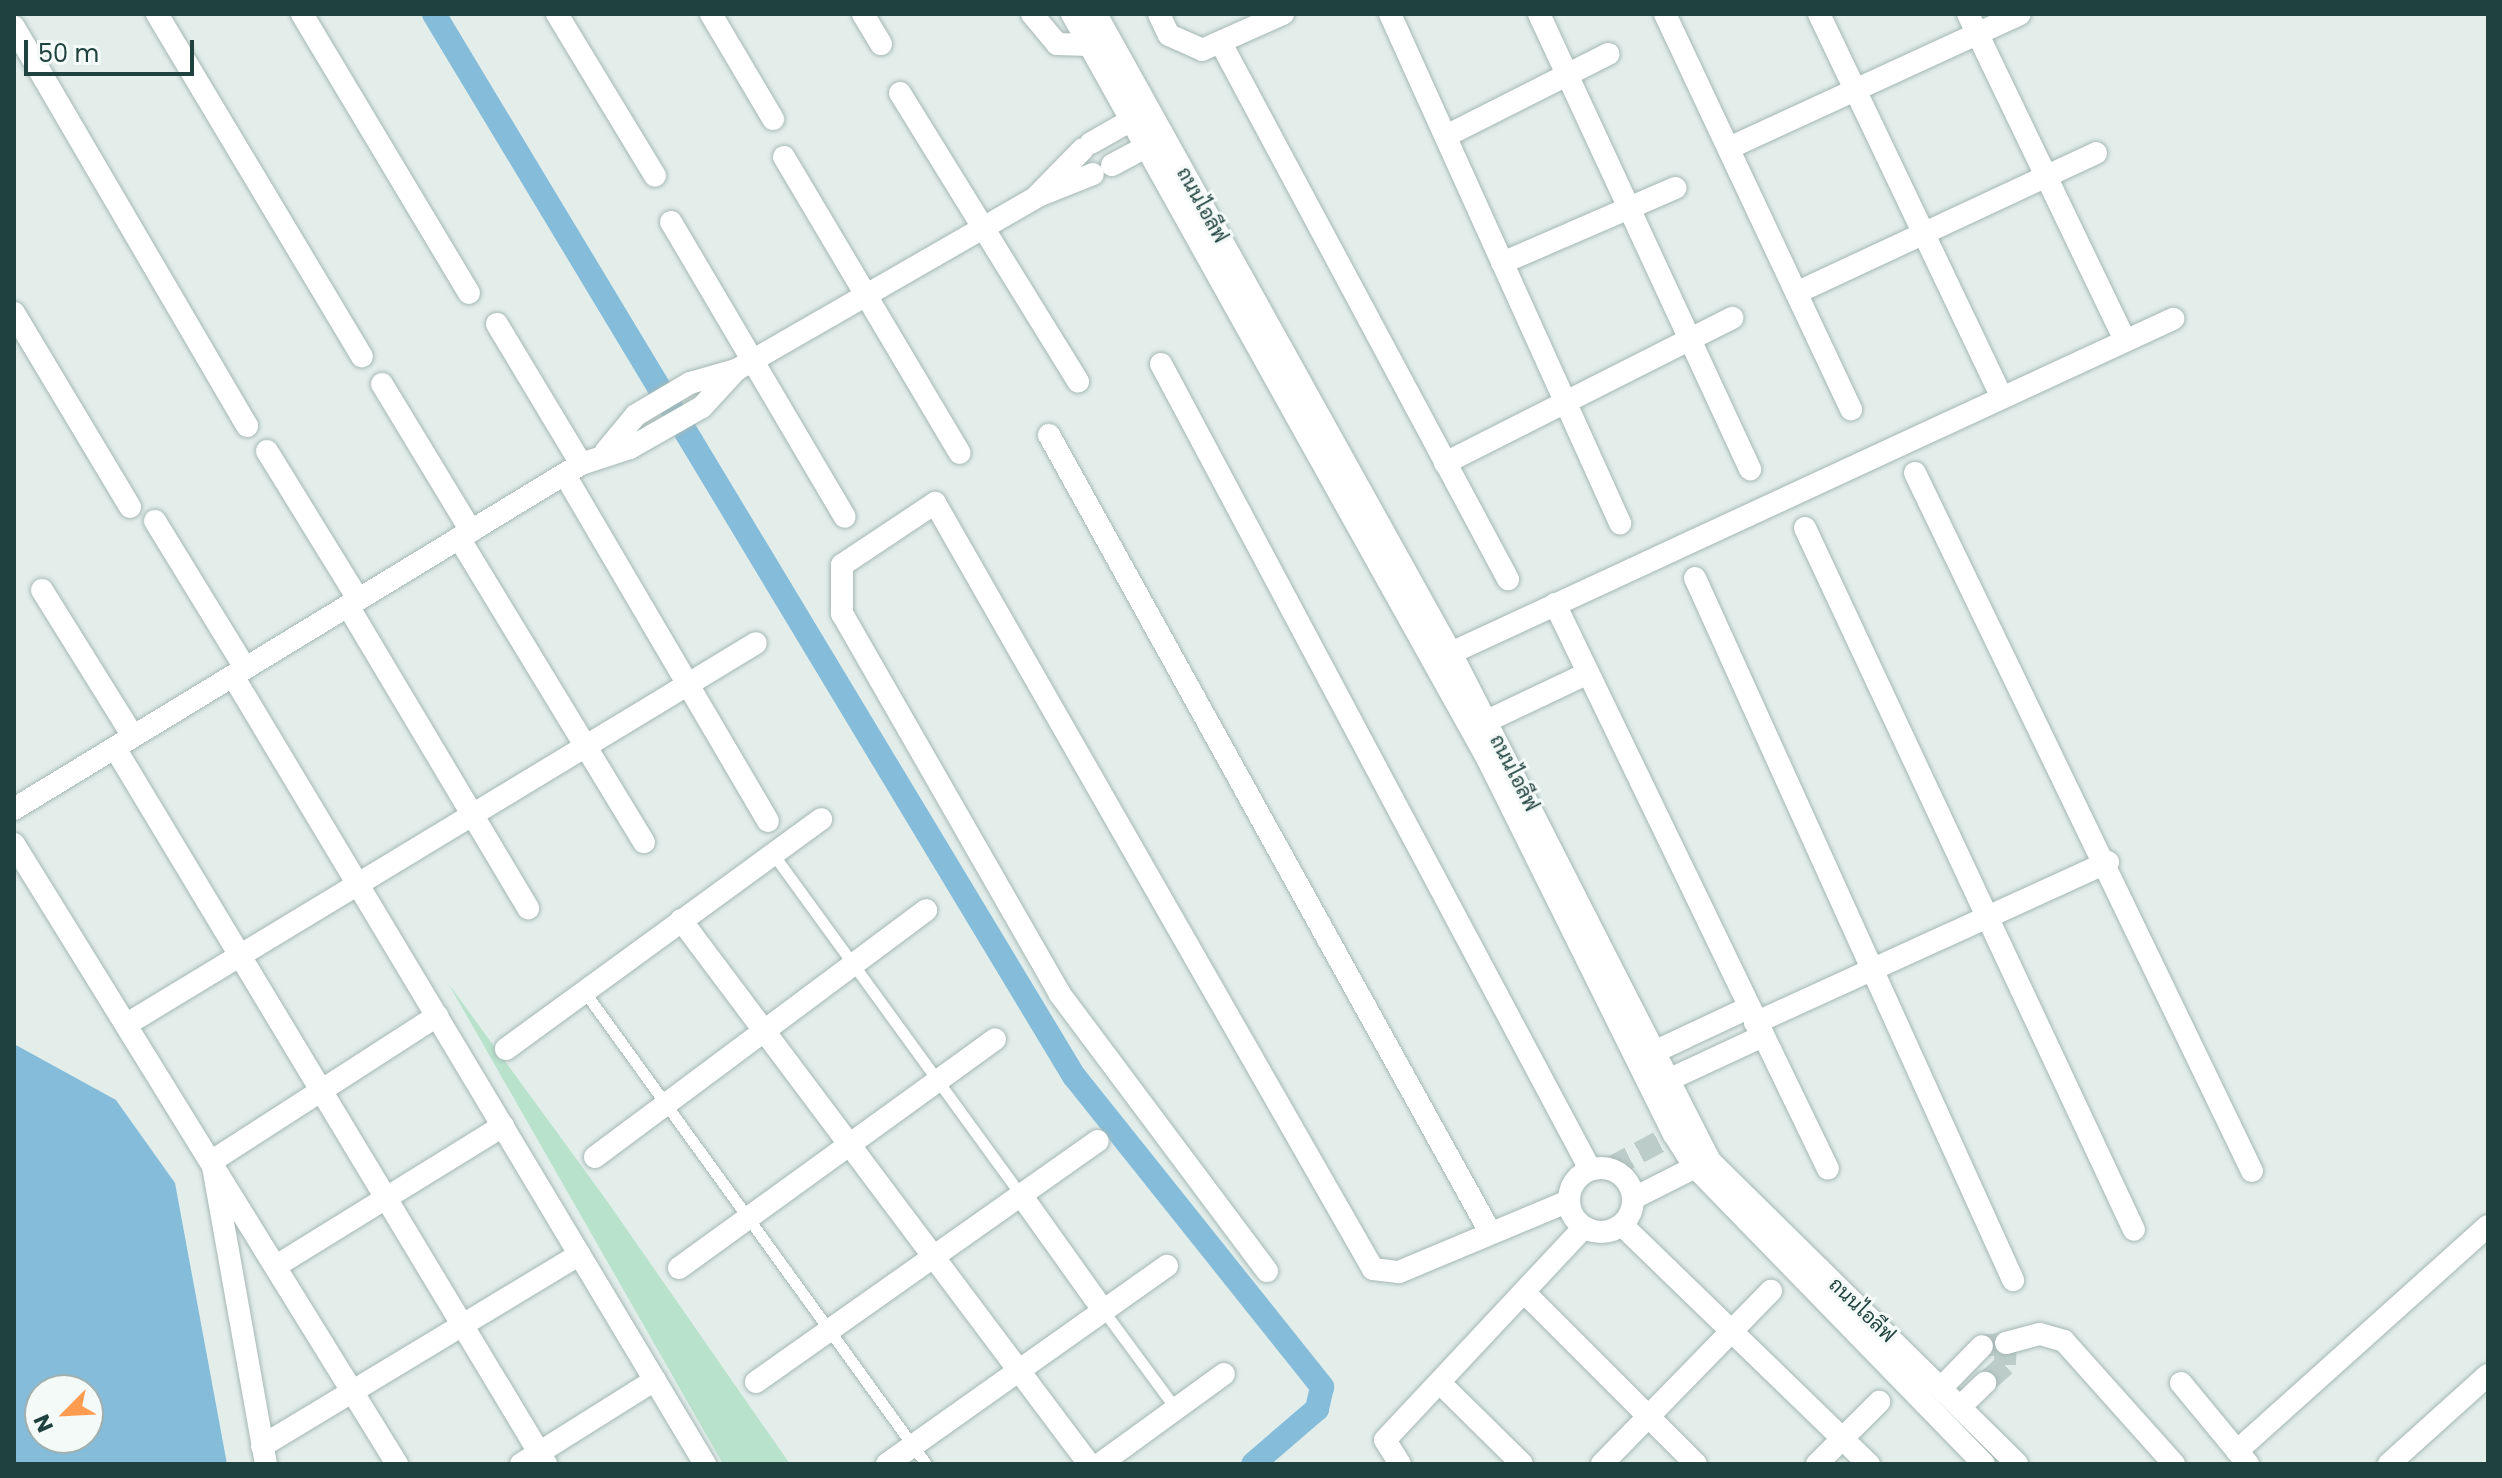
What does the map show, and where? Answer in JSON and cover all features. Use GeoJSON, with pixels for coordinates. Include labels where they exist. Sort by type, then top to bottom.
{"type":"FeatureCollection","features":[{"type":"Feature","properties":{"kind":"street"},"geometry":{"type":"LineString","coordinates":[[157,14],[362,356]]}},
{"type":"Feature","properties":{"kind":"street"},"geometry":{"type":"LineString","coordinates":[[302,14],[469,293]]}},
{"type":"Feature","properties":{"kind":"street"},"geometry":{"type":"LineString","coordinates":[[557,14],[655,176]]}},
{"type":"Feature","properties":{"kind":"street"},"geometry":{"type":"LineString","coordinates":[[711,14],[773,119]]}},
{"type":"Feature","properties":{"kind":"street"},"geometry":{"type":"LineString","coordinates":[[863,14],[881,44]]}},
{"type":"Feature","properties":{"kind":"street"},"geometry":{"type":"LineString","coordinates":[[1032,14],[1057,44],[1089,45]]}},
{"type":"Feature","properties":{"kind":"street","name":"ถนนไอลีฟ"},"geometry":{"type":"LineString","coordinates":[[1072,14],[1089,45],[1140,116],[1451,653],[1666,1081],[1710,1161],[2017,1464]]}},
{"type":"Feature","properties":{"kind":"street","name":"ถนนไอลีฟ"},"geometry":{"type":"LineString","coordinates":[[1096,14],[1140,116]]}},
{"type":"Feature","properties":{"kind":"street"},"geometry":{"type":"LineString","coordinates":[[1159,14],[1185,46],[1222,45],[1283,14]]}},
{"type":"Feature","properties":{"kind":"street"},"geometry":{"type":"LineString","coordinates":[[1390,14],[1620,523]]}},
{"type":"Feature","properties":{"kind":"street"},"geometry":{"type":"LineString","coordinates":[[1539,14],[1750,469]]}},
{"type":"Feature","properties":{"kind":"street"},"geometry":{"type":"LineString","coordinates":[[1819,14],[2001,396]]}},
{"type":"Feature","properties":{"kind":"street"},"geometry":{"type":"LineString","coordinates":[[1729,148],[1856,90],[1973,24],[2020,14]]}},
{"type":"Feature","properties":{"kind":"street"},"geometry":{"type":"LineString","coordinates":[[1668,15],[1851,409]]}},
{"type":"Feature","properties":{"kind":"street"},"geometry":{"type":"LineString","coordinates":[[1973,24],[2125,340]]}},
{"type":"Feature","properties":{"kind":"street"},"geometry":{"type":"LineString","coordinates":[[14,27],[247,426]]}},
{"type":"Feature","properties":{"kind":"street"},"geometry":{"type":"LineString","coordinates":[[1222,45],[1508,579]]}},
{"type":"Feature","properties":{"kind":"street"},"geometry":{"type":"LineString","coordinates":[[1446,136],[1608,54]]}},
{"type":"Feature","properties":{"kind":"street"},"geometry":{"type":"LineString","coordinates":[[900,93],[987,228],[1078,381]]}},
{"type":"Feature","properties":{"kind":"street"},"geometry":{"type":"LineString","coordinates":[[1038,196],[1087,146],[1140,116]]}},
{"type":"Feature","properties":{"kind":"street"},"geometry":{"type":"LineString","coordinates":[[606,451],[636,415],[690,383],[745,366],[868,298],[1038,196],[1102,170],[1155,142]]}},
{"type":"Feature","properties":{"kind":"street","name":"ถนนไอลีฟ"},"geometry":{"type":"LineString","coordinates":[[1155,142],[1487,758],[1695,1167],[1984,1464]]}},
{"type":"Feature","properties":{"kind":"street"},"geometry":{"type":"LineString","coordinates":[[1796,293],[2096,153]]}},
{"type":"Feature","properties":{"kind":"street"},"geometry":{"type":"LineString","coordinates":[[784,157],[960,453]]}},
{"type":"Feature","properties":{"kind":"street"},"geometry":{"type":"LineString","coordinates":[[1502,263],[1675,188]]}},
{"type":"Feature","properties":{"kind":"street"},"geometry":{"type":"LineString","coordinates":[[671,222],[745,366],[845,517]]}},
{"type":"Feature","properties":{"kind":"street"},"geometry":{"type":"LineString","coordinates":[[14,313],[130,507]]}},
{"type":"Feature","properties":{"kind":"street"},"geometry":{"type":"LineString","coordinates":[[1445,463],[1563,398],[1732,318]]}},
{"type":"Feature","properties":{"kind":"street"},"geometry":{"type":"LineString","coordinates":[[1451,653],[2173,319]]}},
{"type":"Feature","properties":{"kind":"street"},"geometry":{"type":"LineString","coordinates":[[497,324],[688,685],[768,821]]}},
{"type":"Feature","properties":{"kind":"street"},"geometry":{"type":"LineString","coordinates":[[1161,364],[1590,1169]]}},
{"type":"Feature","properties":{"kind":"street"},"geometry":{"type":"LineString","coordinates":[[16,802],[124,742],[573,470],[606,451],[649,438],[702,407],[745,366]]}},
{"type":"Feature","properties":{"kind":"street"},"geometry":{"type":"LineString","coordinates":[[382,384],[586,746],[644,842]]}},
{"type":"Feature","properties":{"kind":"street"},"geometry":{"type":"LineString","coordinates":[[1049,435],[1490,1232]]}},
{"type":"Feature","properties":{"kind":"street"},"geometry":{"type":"LineString","coordinates":[[267,451],[472,815],[528,908]]}},
{"type":"Feature","properties":{"kind":"street"},"geometry":{"type":"LineString","coordinates":[[1915,473],[2108,862],[2252,1171]]}},
{"type":"Feature","properties":{"kind":"street"},"geometry":{"type":"LineString","coordinates":[[1267,1271],[1060,994],[842,614],[842,565],[935,503],[1359,1251],[1387,1275],[1569,1201]]}},
{"type":"Feature","properties":{"kind":"street"},"geometry":{"type":"LineString","coordinates":[[155,521],[358,884],[705,1464]]}},
{"type":"Feature","properties":{"kind":"street"},"geometry":{"type":"LineString","coordinates":[[1805,528],[2134,1230]]}},
{"type":"Feature","properties":{"kind":"street"},"geometry":{"type":"LineString","coordinates":[[1695,578],[2013,1280]]}},
{"type":"Feature","properties":{"kind":"street"},"geometry":{"type":"LineString","coordinates":[[42,590],[240,956],[462,1325],[535,1460],[655,1380]]}},
{"type":"Feature","properties":{"kind":"street"},"geometry":{"type":"LineString","coordinates":[[1555,604],[1828,1169]]}},
{"type":"Feature","properties":{"kind":"street"},"geometry":{"type":"LineString","coordinates":[[127,1024],[756,643]]}},
{"type":"Feature","properties":{"kind":"street"},"geometry":{"type":"LineString","coordinates":[[1487,721],[1588,673]]}},
{"type":"Feature","properties":{"kind":"street"},"geometry":{"type":"LineString","coordinates":[[506,1049],[821,819]]}},
{"type":"Feature","properties":{"kind":"street"},"geometry":{"type":"LineString","coordinates":[[14,844],[397,1464]]}},
{"type":"Feature","properties":{"kind":"street"},"geometry":{"type":"LineString","coordinates":[[1652,1053],[1755,1022],[2108,862]]}},
{"type":"Feature","properties":{"kind":"street"},"geometry":{"type":"LineString","coordinates":[[595,1157],[926,910]]}},
{"type":"Feature","properties":{"kind":"street"},"geometry":{"type":"LineString","coordinates":[[681,920],[766,1029],[847,1143],[1089,1464]]}},
{"type":"Feature","properties":{"kind":"street"},"geometry":{"type":"LineString","coordinates":[[212,1161],[437,1016]]}},
{"type":"Feature","properties":{"kind":"street"},"geometry":{"type":"LineString","coordinates":[[1666,1081],[1755,1022]]}},
{"type":"Feature","properties":{"kind":"street"},"geometry":{"type":"LineString","coordinates":[[679,1268],[847,1143],[995,1039]]}},
{"type":"Feature","properties":{"kind":"street"},"geometry":{"type":"LineString","coordinates":[[276,1266],[503,1126]]}},
{"type":"Feature","properties":{"kind":"street"},"geometry":{"type":"LineString","coordinates":[[756,1382],[1098,1141]]}},
{"type":"Feature","properties":{"kind":"street"},"geometry":{"type":"LineString","coordinates":[[212,1161],[264,1455],[352,1391],[580,1254]]}},
{"type":"Feature","properties":{"kind":"street"},"geometry":{"type":"LineString","coordinates":[[1634,1198],[1619,1172],[1590,1169],[1574,1182],[1569,1201],[1584,1227],[1603,1232],[1622,1225],[1634,1198],[1695,1167]]}},
{"type":"Feature","properties":{"kind":"street"},"geometry":{"type":"LineString","coordinates":[[1021,1195],[1103,1310]]}},
{"type":"Feature","properties":{"kind":"street"},"geometry":{"type":"LineString","coordinates":[[1622,1225],[1869,1464]]}},
{"type":"Feature","properties":{"kind":"street"},"geometry":{"type":"LineString","coordinates":[[2181,1383],[2243,1458],[2488,1226]]}},
{"type":"Feature","properties":{"kind":"street"},"geometry":{"type":"LineString","coordinates":[[1400,1464],[1385,1440],[1442,1385],[1584,1227]]}},
{"type":"Feature","properties":{"kind":"street"},"geometry":{"type":"LineString","coordinates":[[887,1464],[1167,1266]]}},
{"type":"Feature","properties":{"kind":"street"},"geometry":{"type":"LineString","coordinates":[[1602,1464],[1771,1291]]}},
{"type":"Feature","properties":{"kind":"street"},"geometry":{"type":"LineString","coordinates":[[1526,1294],[1696,1464]]}},
{"type":"Feature","properties":{"kind":"street"},"geometry":{"type":"LineString","coordinates":[[2006,1343],[2040,1334],[2064,1341],[2174,1464]]}},
{"type":"Feature","properties":{"kind":"street"},"geometry":{"type":"LineString","coordinates":[[1942,1387],[1982,1346]]}},
{"type":"Feature","properties":{"kind":"street"},"geometry":{"type":"LineString","coordinates":[[1100,1464],[1224,1374]]}},
{"type":"Feature","properties":{"kind":"street"},"geometry":{"type":"LineString","coordinates":[[2389,1464],[2488,1375]]}},
{"type":"Feature","properties":{"kind":"street"},"geometry":{"type":"LineString","coordinates":[[1960,1407],[1985,1383]]}},
{"type":"Feature","properties":{"kind":"street"},"geometry":{"type":"LineString","coordinates":[[1442,1385],[1522,1464]]}},
{"type":"Feature","properties":{"kind":"street"},"geometry":{"type":"LineString","coordinates":[[1817,1464],[1879,1402]]}},
{"type":"Feature","properties":{"kind":"lane"},"geometry":{"type":"LineString","coordinates":[[773,854],[857,961],[1021,1195]]}},
{"type":"Feature","properties":{"kind":"lane"},"geometry":{"type":"LineString","coordinates":[[584,991],[748,1217],[827,1332],[926,1464]]}},
{"type":"Feature","properties":{"kind":"lane"},"geometry":{"type":"LineString","coordinates":[[1103,1310],[1176,1409]]}},
{"type":"Feature","properties":{"kind":"green space"},"geometry":{"type":"Polygon","coordinates":[[[448,983],[607,1201],[790,1464],[723,1464],[448,983]]]}},
{"type":"Feature","properties":{"kind":"water"},"geometry":{"type":"Polygon","coordinates":[[[14,1044],[116,1100],[175,1183],[227,1464],[14,1464],[14,1044]]]}},
{"type":"Feature","properties":{"kind":"waterway"},"geometry":{"type":"LineString","coordinates":[[434,14],[1074,1076],[1322,1387],[1317,1409],[1253,1464]]}},
{"type":"Feature","properties":{"kind":"tunnel"},"geometry":{"type":"LineString","coordinates":[[1610,1168],[1674,1134]]}},
{"type":"Feature","properties":{"kind":"tunnel"},"geometry":{"type":"LineString","coordinates":[[1982,1346],[2006,1343],[2005,1365],[1985,1383]]}}]}
